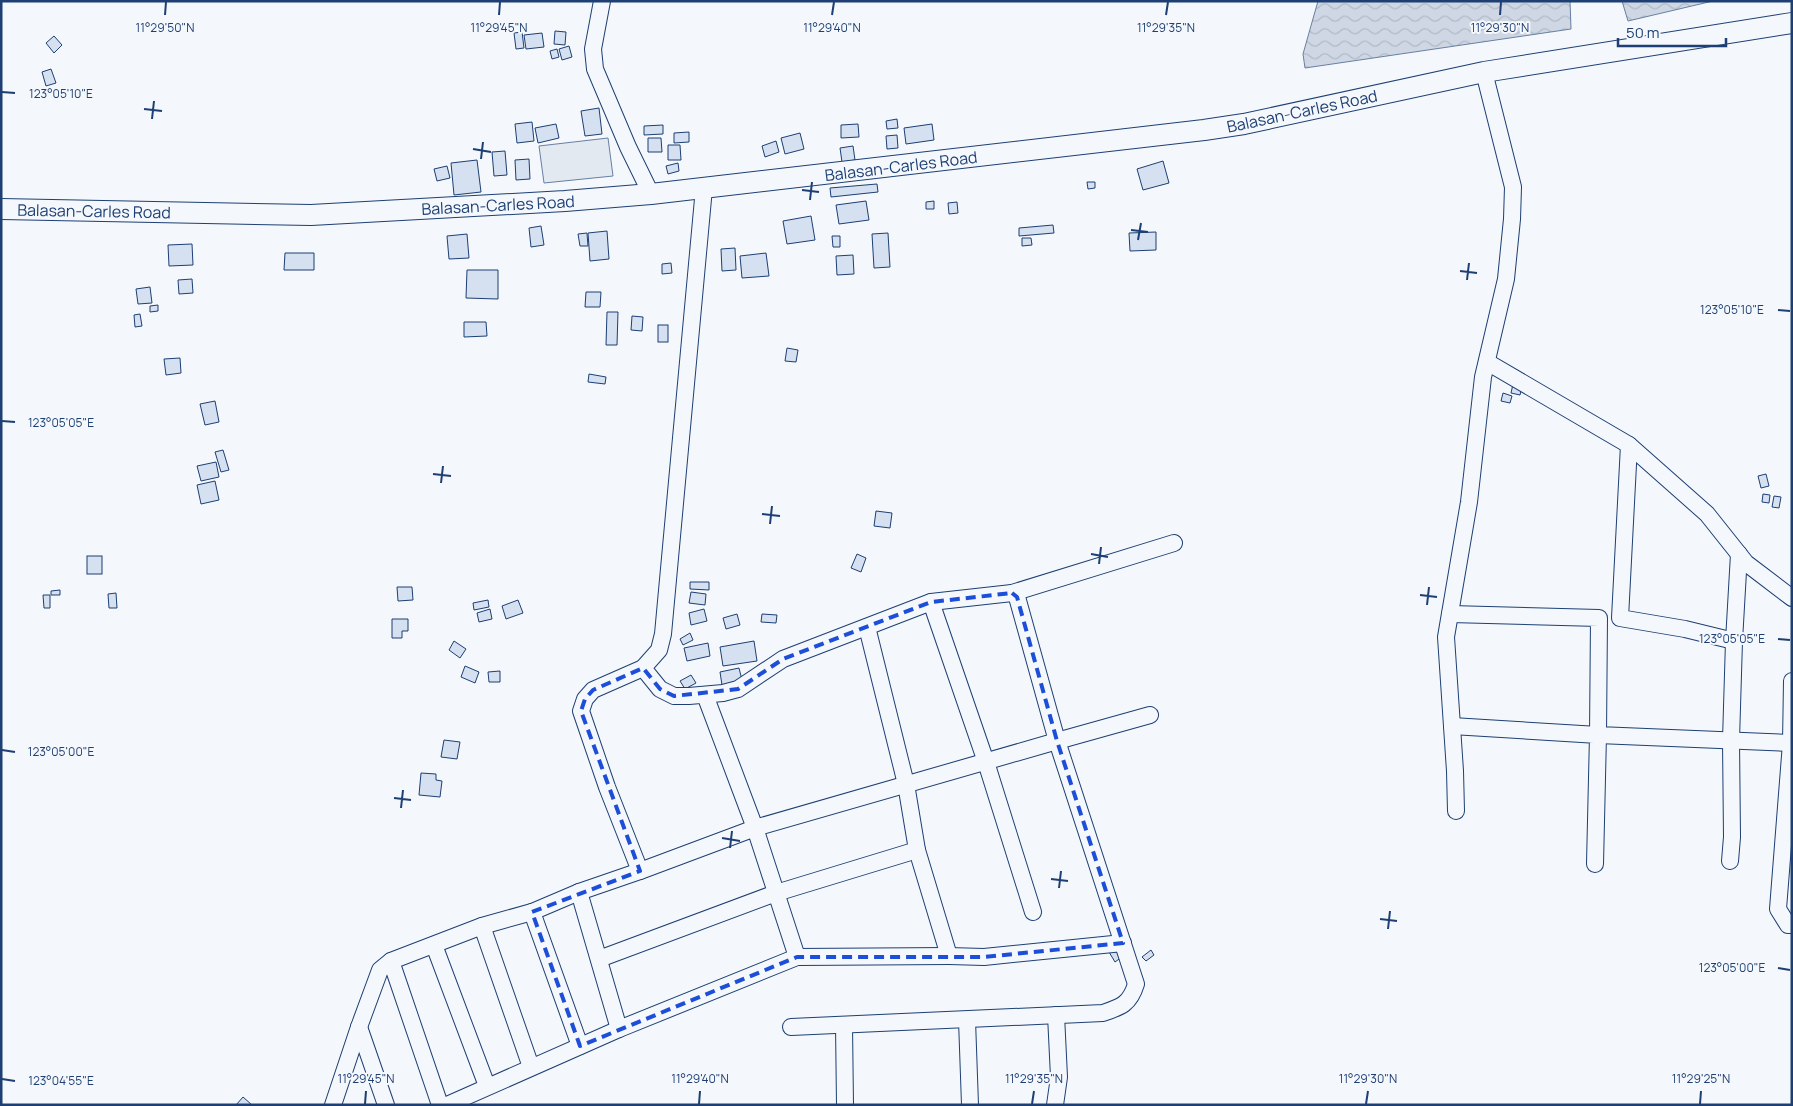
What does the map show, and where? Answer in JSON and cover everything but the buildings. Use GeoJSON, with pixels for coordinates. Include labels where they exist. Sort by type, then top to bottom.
{"type":"FeatureCollection","features":[{"type":"Feature","properties":{"kind":"main road","name":"Balasan-Carles Road"},"geometry":{"type":"LineString","coordinates":[[1,209],[311,215],[565,201],[651,194],[1204,130],[1244,124],[1484,72],[1792,23]]}},
{"type":"Feature","properties":{"kind":"street"},"geometry":{"type":"LineString","coordinates":[[602,1],[593,49],[595,69],[628,147],[651,194]]}},
{"type":"Feature","properties":{"kind":"street"},"geometry":{"type":"LineString","coordinates":[[1456,811],[1446,637],[1469,502],[1483,377],[1506,279],[1512,219],[1513,187],[1484,72]]}},
{"type":"Feature","properties":{"kind":"street"},"geometry":{"type":"LineString","coordinates":[[640,872],[607,787],[581,711],[585,700],[593,690],[643,668],[659,650],[663,634],[704,188]]}},
{"type":"Feature","properties":{"kind":"street"},"geometry":{"type":"LineString","coordinates":[[1487,362],[1629,446],[1707,514],[1746,563],[1792,598]]}},
{"type":"Feature","properties":{"kind":"street"},"geometry":{"type":"LineString","coordinates":[[1620,618],[1629,446]]}},
{"type":"Feature","properties":{"kind":"street"},"geometry":{"type":"LineString","coordinates":[[643,668],[660,689],[674,696],[705,695],[738,689],[783,659],[931,602],[1012,593],[1174,543]]}},
{"type":"Feature","properties":{"kind":"street"},"geometry":{"type":"LineString","coordinates":[[1730,861],[1732,837],[1734,641],[1739,554]]}},
{"type":"Feature","properties":{"kind":"street"},"geometry":{"type":"LineString","coordinates":[[791,1026],[1103,1013],[1122,1006],[1133,995],[1136,984],[1057,741],[1017,597],[1012,593]]}},
{"type":"Feature","properties":{"kind":"street"},"geometry":{"type":"LineString","coordinates":[[931,602],[986,762],[1033,912]]}},
{"type":"Feature","properties":{"kind":"street"},"geometry":{"type":"LineString","coordinates":[[1450,614],[1620,618],[1685,629],[1734,641]]}},
{"type":"Feature","properties":{"kind":"street"},"geometry":{"type":"LineString","coordinates":[[1595,864],[1599,618]]}},
{"type":"Feature","properties":{"kind":"street"},"geometry":{"type":"LineString","coordinates":[[867,627],[906,784],[917,850],[948,956]]}},
{"type":"Feature","properties":{"kind":"street"},"geometry":{"type":"LineString","coordinates":[[1792,681],[1791,743],[1778,909],[1788,924],[1792,925]]}},
{"type":"Feature","properties":{"kind":"street"},"geometry":{"type":"LineString","coordinates":[[705,695],[755,828],[797,957]]}},
{"type":"Feature","properties":{"kind":"street"},"geometry":{"type":"LineString","coordinates":[[333,1105],[380,970],[391,961],[482,926],[532,912],[579,892],[640,872],[755,828],[1150,715]]}},
{"type":"Feature","properties":{"kind":"street"},"geometry":{"type":"LineString","coordinates":[[1452,726],[1598,735],[1791,743]]}},
{"type":"Feature","properties":{"kind":"street"},"geometry":{"type":"LineString","coordinates":[[599,959],[776,893],[917,850]]}},
{"type":"Feature","properties":{"kind":"street"},"geometry":{"type":"LineString","coordinates":[[579,892],[619,1029]]}},
{"type":"Feature","properties":{"kind":"street"},"geometry":{"type":"LineString","coordinates":[[532,912],[580,1046]]}},
{"type":"Feature","properties":{"kind":"street"},"geometry":{"type":"LineString","coordinates":[[482,926],[531,1067]]}},
{"type":"Feature","properties":{"kind":"street"},"geometry":{"type":"LineString","coordinates":[[447,1105],[619,1029],[797,957],[984,957],[1122,943]]}},
{"type":"Feature","properties":{"kind":"street"},"geometry":{"type":"LineString","coordinates":[[434,945],[488,1086]]}},
{"type":"Feature","properties":{"kind":"street"},"geometry":{"type":"LineString","coordinates":[[391,961],[440,1105]]}},
{"type":"Feature","properties":{"kind":"street"},"geometry":{"type":"LineString","coordinates":[[1055,1105],[1059,1076],[1056,1015]]}},
{"type":"Feature","properties":{"kind":"street"},"geometry":{"type":"LineString","coordinates":[[967,1020],[970,1105]]}},
{"type":"Feature","properties":{"kind":"street"},"geometry":{"type":"LineString","coordinates":[[844,1025],[845,1105]]}},
{"type":"Feature","properties":{"kind":"street"},"geometry":{"type":"LineString","coordinates":[[359,1027],[386,1105]]}},
{"type":"Feature","properties":{"kind":"highlighted area"},"geometry":{"type":"Polygon","coordinates":[[[1012,593],[1017,597],[1057,741],[1123,943],[984,957],[797,957],[580,1046],[532,912],[640,871],[581,711],[585,699],[593,690],[643,668],[660,689],[674,696],[738,689],[783,659],[931,602],[1012,593]]]}},
{"type":"Feature","properties":{"kind":"shaded area"},"geometry":{"type":"Polygon","coordinates":[[[608,138],[613,176],[544,183],[539,146],[608,138]]]}},
{"type":"Feature","properties":{"kind":"water"},"geometry":{"type":"Polygon","coordinates":[[[1318,1],[1570,1],[1571,29],[1305,68],[1303,54],[1318,1]]]}},
{"type":"Feature","properties":{"kind":"water"},"geometry":{"type":"Polygon","coordinates":[[[1622,1],[1713,1],[1628,21],[1622,1]]]}}]}
